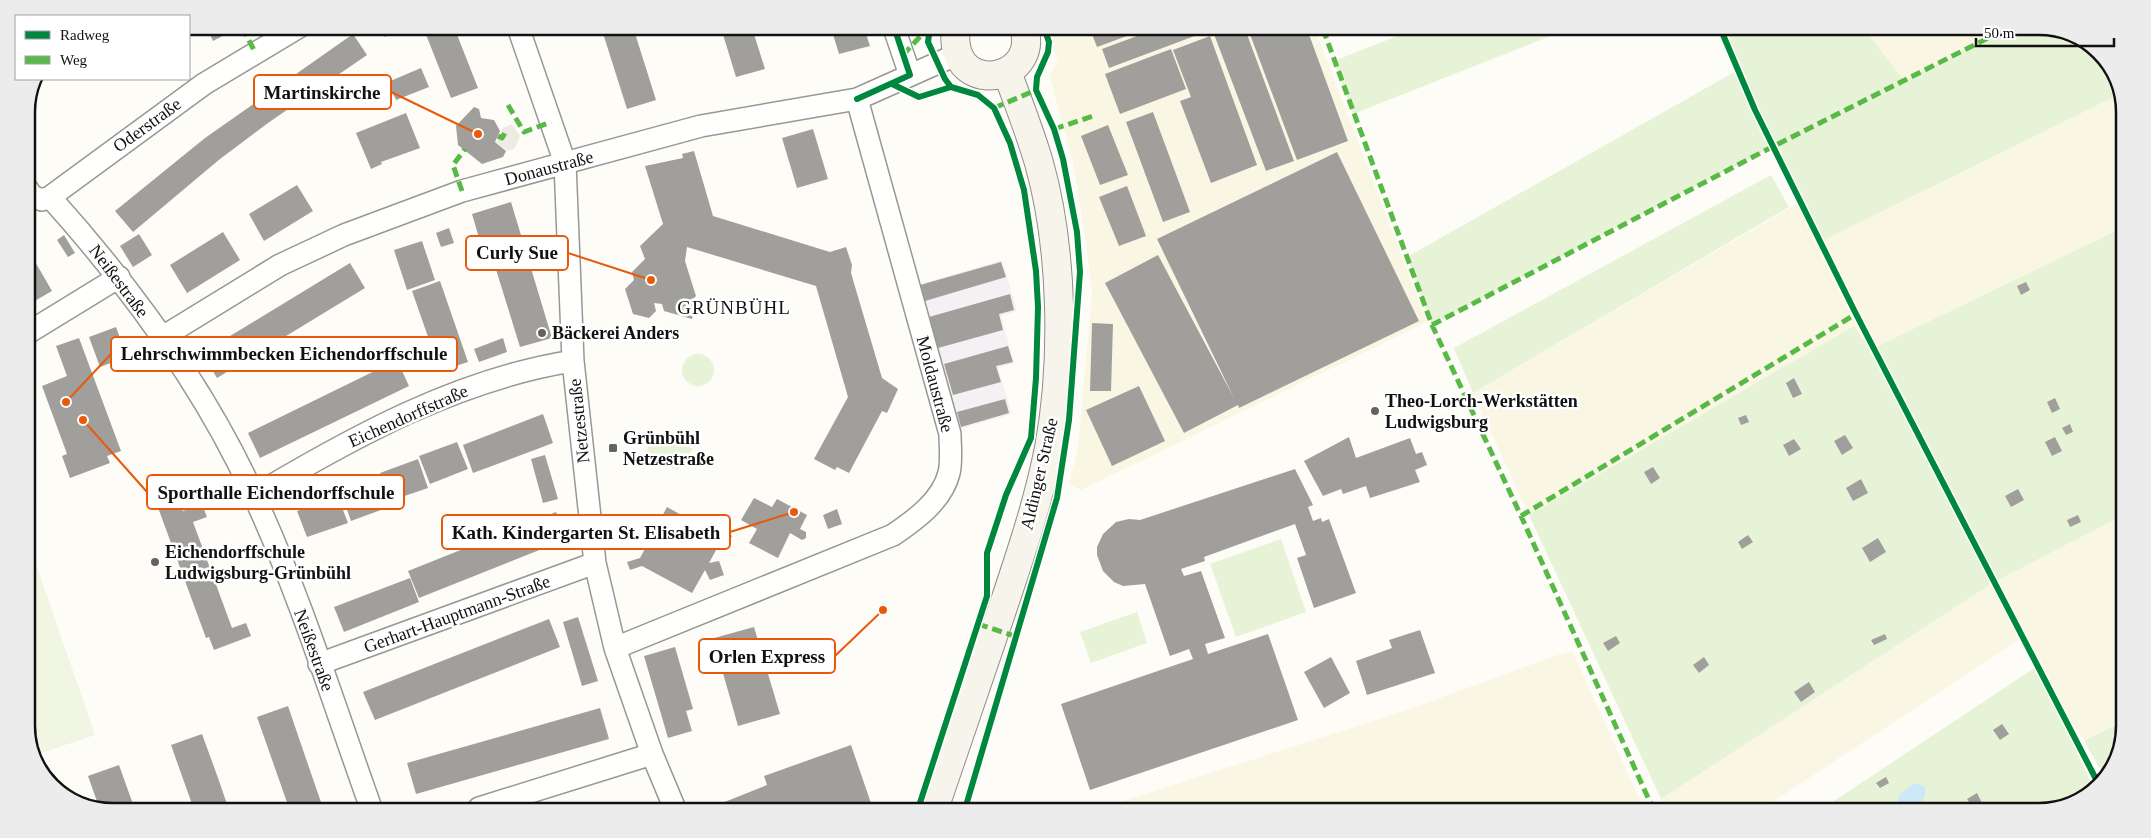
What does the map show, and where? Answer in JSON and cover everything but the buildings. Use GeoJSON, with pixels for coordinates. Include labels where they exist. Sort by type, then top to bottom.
{"type":"FeatureCollection","features":[{"type":"Feature","properties":{"kind":"main road"},"geometry":{"type":"LineString","coordinates":[[958,41],[964,64],[973,72],[984,76],[996,76],[1007,72],[1022,59],[1027,40],[1026,35]]}},
{"type":"Feature","properties":{"kind":"main road","name":"Aldinger Straße"},"geometry":{"type":"LineString","coordinates":[[936,803],[1031,518],[1049,447],[1054,412],[1058,332],[1057,274],[1047,200],[1039,163],[1007,72]]}},
{"type":"Feature","properties":{"kind":"street","name":"Oderstraße"},"geometry":{"type":"LineString","coordinates":[[50,197],[204,84],[286,35]]}},
{"type":"Feature","properties":{"kind":"street","name":"Netzestraße"},"geometry":{"type":"LineString","coordinates":[[521,35],[565,163],[573,361],[595,563],[616,648],[652,754],[673,803]]}},
{"type":"Feature","properties":{"kind":"street"},"geometry":{"type":"LineString","coordinates":[[896,35],[910,75]]}},
{"type":"Feature","properties":{"kind":"street","name":"Donaustraße"},"geometry":{"type":"LineString","coordinates":[[161,338],[280,265],[344,235],[462,191],[701,126],[857,99],[910,75],[958,41]]}},
{"type":"Feature","properties":{"kind":"street","name":"Moldaustraße"},"geometry":{"type":"LineString","coordinates":[[616,648],[892,535],[918,518],[939,494],[949,472],[950,434],[857,99]]}},
{"type":"Feature","properties":{"kind":"street"},"geometry":{"type":"LineString","coordinates":[[35,197],[42,200],[50,197]]}},
{"type":"Feature","properties":{"kind":"street","name":"Neißestraße"},"geometry":{"type":"LineString","coordinates":[[50,197],[118,277],[212,414],[254,496],[319,664],[369,803]]}},
{"type":"Feature","properties":{"kind":"street"},"geometry":{"type":"LineString","coordinates":[[35,328],[118,277]]}},
{"type":"Feature","properties":{"kind":"street","name":"Eichendorffstraße"},"geometry":{"type":"LineString","coordinates":[[254,496],[323,455],[406,414],[466,389],[535,367],[573,361]]}},
{"type":"Feature","properties":{"kind":"street","name":"Gerhart-Hauptmann-Straße"},"geometry":{"type":"LineString","coordinates":[[319,664],[595,563]]}},
{"type":"Feature","properties":{"kind":"street"},"geometry":{"type":"LineString","coordinates":[[495,803],[652,754]]}},
{"type":"Feature","properties":{"kind":"shaded area"},"geometry":{"type":"Polygon","coordinates":[[[1048,35],[1317,35],[1427,322],[1081,490],[1069,484],[1078,448],[1092,295],[1086,241],[1073,162],[1049,75],[1058,62],[1048,35]]]}},
{"type":"Feature","properties":{"kind":"shaded area"},"geometry":{"type":"Polygon","coordinates":[[[1869,35],[1994,35],[1904,80],[1869,35]]]}},
{"type":"Feature","properties":{"kind":"shaded area"},"geometry":{"type":"Polygon","coordinates":[[[2114,97],[2116,107],[2116,231],[1870,350],[1854,326],[1529,515],[1473,393],[1800,202],[1820,242],[2114,97]]]}},
{"type":"Feature","properties":{"kind":"shaded area"},"geometry":{"type":"Polygon","coordinates":[[[512,124],[520,136],[515,148],[508,151],[496,142],[503,128],[512,124]]]}},
{"type":"Feature","properties":{"kind":"shaded area"},"geometry":{"type":"Polygon","coordinates":[[[1002,260],[1017,311],[1001,316],[1014,363],[998,368],[1012,414],[960,429],[918,285],[1002,260]]]}},
{"type":"Feature","properties":{"kind":"shaded area"},"geometry":{"type":"Polygon","coordinates":[[[2116,519],[2116,725],[2084,741],[2036,667],[2023,637],[1771,803],[1663,803],[1661,799],[1994,582],[2116,519]]]}},
{"type":"Feature","properties":{"kind":"shaded area"},"geometry":{"type":"Polygon","coordinates":[[[1566,652],[1573,653],[1641,803],[1117,803],[1407,710],[1566,652]]]}},
{"type":"Feature","properties":{"kind":"green space"},"geometry":{"type":"Polygon","coordinates":[[[1400,35],[1553,35],[1353,114],[1334,61],[1400,35]]]}},
{"type":"Feature","properties":{"kind":"green space"},"geometry":{"type":"Polygon","coordinates":[[[1723,35],[1869,35],[1904,80],[1994,35],[2054,36],[2073,43],[2090,54],[2106,73],[2114,97],[1820,242],[1772,147],[1432,325],[1407,257],[1738,70],[1723,35]]]}},
{"type":"Feature","properties":{"kind":"green space"},"geometry":{"type":"Polygon","coordinates":[[[1771,175],[1789,207],[1473,393],[1454,348],[1771,175]]]}},
{"type":"Feature","properties":{"kind":"green space"},"geometry":{"type":"Polygon","coordinates":[[[2116,231],[2116,519],[1994,582],[1661,799],[1529,515],[1854,326],[1870,350],[2116,231]]]}},
{"type":"Feature","properties":{"kind":"green space"},"geometry":{"type":"Polygon","coordinates":[[[698,354],[710,358],[714,370],[710,382],[698,386],[686,382],[682,370],[686,358],[698,354]]]}},
{"type":"Feature","properties":{"kind":"green space"},"geometry":{"type":"Polygon","coordinates":[[[647,429],[693,449],[678,470],[648,459],[647,429]]]}},
{"type":"Feature","properties":{"kind":"green space"},"geometry":{"type":"Polygon","coordinates":[[[1281,539],[1306,612],[1236,637],[1210,564],[1281,539]]]}},
{"type":"Feature","properties":{"kind":"green space"},"geometry":{"type":"Polygon","coordinates":[[[35,561],[95,735],[40,753],[35,731],[35,561]]]}},
{"type":"Feature","properties":{"kind":"green space"},"geometry":{"type":"Polygon","coordinates":[[[1137,612],[1147,643],[1091,663],[1080,632],[1137,612]]]}},
{"type":"Feature","properties":{"kind":"green space"},"geometry":{"type":"Polygon","coordinates":[[[2036,667],[2091,782],[2069,797],[2039,803],[1831,803],[2036,667]]]}},
{"type":"Feature","properties":{"kind":"green space"},"geometry":{"type":"Polygon","coordinates":[[[2116,725],[2112,751],[2101,771],[2084,741],[2116,725]]]}},
{"type":"Feature","properties":{"kind":"water"},"geometry":{"type":"Polygon","coordinates":[[[1915,783],[1924,786],[1925,796],[1923,801],[1921,803],[1898,803],[1898,798],[1906,788],[1915,783]]]}},
{"type":"Feature","properties":{"kind":"marked path"},"geometry":{"type":"LineString","coordinates":[[246,35],[255,52]]}},
{"type":"Feature","properties":{"kind":"marked path"},"geometry":{"type":"LineString","coordinates":[[903,55],[922,35]]}},
{"type":"Feature","properties":{"kind":"marked path"},"geometry":{"type":"LineString","coordinates":[[1325,35],[1432,325],[1521,516],[1650,803]]}},
{"type":"Feature","properties":{"kind":"marked path"},"geometry":{"type":"LineString","coordinates":[[1432,325],[1772,147],[1994,35]]}},
{"type":"Feature","properties":{"kind":"marked path"},"geometry":{"type":"LineString","coordinates":[[994,108],[1036,90]]}},
{"type":"Feature","properties":{"kind":"marked path"},"geometry":{"type":"LineString","coordinates":[[508,105],[524,132],[551,122]]}},
{"type":"Feature","properties":{"kind":"marked path"},"geometry":{"type":"LineString","coordinates":[[1054,129],[1093,116]]}},
{"type":"Feature","properties":{"kind":"marked path"},"geometry":{"type":"LineString","coordinates":[[498,136],[502,138],[506,131]]}},
{"type":"Feature","properties":{"kind":"marked path"},"geometry":{"type":"LineString","coordinates":[[462,191],[453,165],[465,149]]}},
{"type":"Feature","properties":{"kind":"marked path"},"geometry":{"type":"LineString","coordinates":[[1521,516],[1856,314]]}},
{"type":"Feature","properties":{"kind":"marked path"},"geometry":{"type":"LineString","coordinates":[[978,624],[1017,637]]}},
{"type":"Feature","properties":{"kind":"cycle path"},"geometry":{"type":"LineString","coordinates":[[857,99],[910,75],[897,35]]}},
{"type":"Feature","properties":{"kind":"cycle path"},"geometry":{"type":"LineString","coordinates":[[920,803],[987,596],[987,553],[1006,495],[1031,438],[1036,378],[1038,307],[1036,271],[1024,190],[1010,143],[994,108],[978,95],[951,87],[945,79],[928,42],[929,35]]}},
{"type":"Feature","properties":{"kind":"cycle path"},"geometry":{"type":"LineString","coordinates":[[967,803],[1057,498],[1069,420],[1080,272],[1077,232],[1063,159],[1054,129],[1036,90],[1037,77],[1048,52],[1049,42],[1046,35]]}},
{"type":"Feature","properties":{"kind":"cycle path"},"geometry":{"type":"LineString","coordinates":[[1723,35],[1755,110],[1856,314],[2095,778]]}},
{"type":"Feature","properties":{"kind":"cycle path"},"geometry":{"type":"LineString","coordinates":[[892,84],[919,97],[951,87]]}},
{"type":"Feature","properties":{"kind":"place","name":"Martinskirche"},"geometry":{"type":"Point","coordinates":[478,134]}},
{"type":"Feature","properties":{"kind":"place","name":"Curly Sue"},"geometry":{"type":"Point","coordinates":[651,280]}},
{"type":"Feature","properties":{"kind":"place","name":"Bäckerei Anders"},"geometry":{"type":"Point","coordinates":[542,333]}},
{"type":"Feature","properties":{"kind":"place","name":"Lehrschwimmbecken Eichendorffschule"},"geometry":{"type":"Point","coordinates":[66,402]}},
{"type":"Feature","properties":{"kind":"place","name":"Theo-Lorch-Werkstätten Ludwigsburg"},"geometry":{"type":"Point","coordinates":[1375,411]}},
{"type":"Feature","properties":{"kind":"place","name":"Sporthalle Eichendorffschule"},"geometry":{"type":"Point","coordinates":[83,420]}},
{"type":"Feature","properties":{"kind":"place","name":"Grünbühl Netzestraße"},"geometry":{"type":"Point","coordinates":[613,448]}},
{"type":"Feature","properties":{"kind":"place","name":"Kath. Kindergarten St. Elisabeth"},"geometry":{"type":"Point","coordinates":[794,512]}},
{"type":"Feature","properties":{"kind":"place","name":"Eichendorffschule Ludwigsburg-Grünbühl"},"geometry":{"type":"Point","coordinates":[155,562]}},
{"type":"Feature","properties":{"kind":"place","name":"Orlen Express"},"geometry":{"type":"Point","coordinates":[883,610]}},
{"type":"Feature","properties":{"kind":"district","name":"GRÜNBÜHL"},"geometry":{"type":"Point","coordinates":[734,307]}}]}
